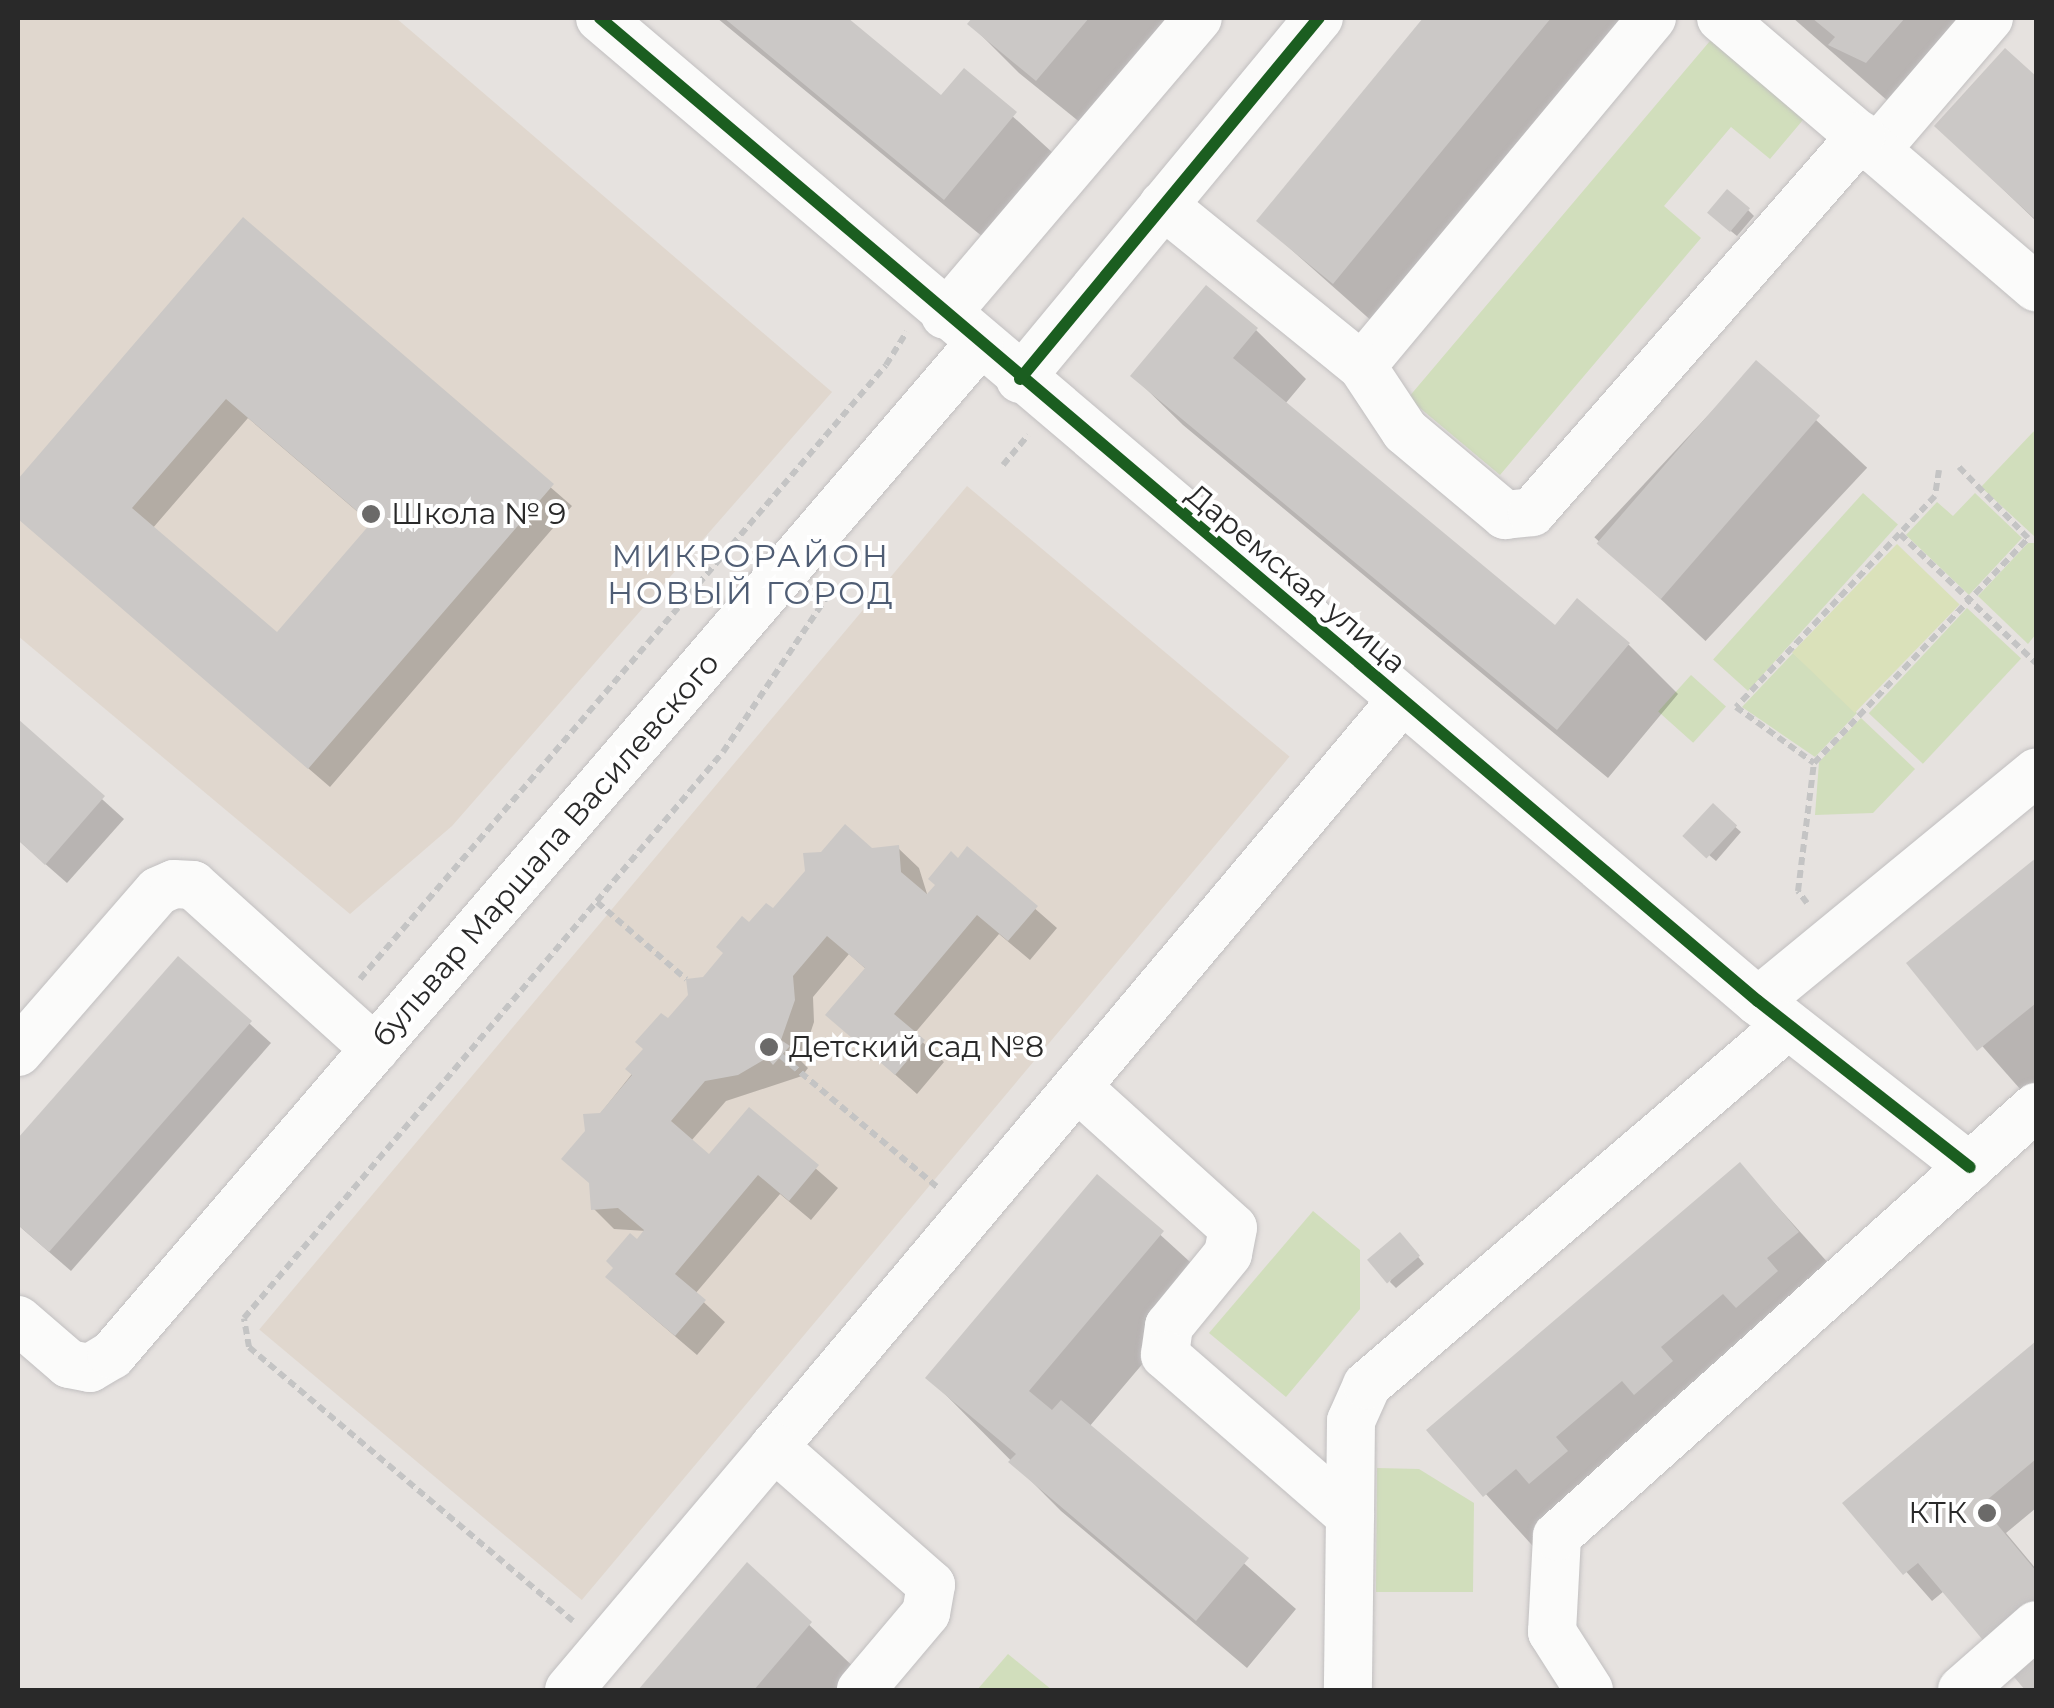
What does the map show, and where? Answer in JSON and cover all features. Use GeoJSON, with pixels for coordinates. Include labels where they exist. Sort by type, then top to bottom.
{"type":"FeatureCollection","features":[{"type":"Feature","properties":{"kind":"street","name":"Даремская улица"},"geometry":{"type":"LineString","coordinates":[[600,18],[946,327],[1020,379],[1772,1014],[1970,1167]]}},
{"type":"Feature","properties":{"kind":"street","name":"бульвар Маршала Василевского"},"geometry":{"type":"LineString","coordinates":[[18,1320],[69,1364],[90,1368],[112,1355],[375,1049],[946,327],[1198,18]]}},
{"type":"Feature","properties":{"kind":"street"},"geometry":{"type":"LineString","coordinates":[[1020,379],[1318,18]]}},
{"type":"Feature","properties":{"kind":"street"},"geometry":{"type":"LineString","coordinates":[[1362,366],[1652,18]]}},
{"type":"Feature","properties":{"kind":"street"},"geometry":{"type":"LineString","coordinates":[[1721,18],[2036,287]]}},
{"type":"Feature","properties":{"kind":"street"},"geometry":{"type":"LineString","coordinates":[[1163,205],[1362,366],[1405,431],[1505,515],[1532,512],[1868,143],[1989,18]]}},
{"type":"Feature","properties":{"kind":"street"},"geometry":{"type":"LineString","coordinates":[[569,1690],[1401,700]]}},
{"type":"Feature","properties":{"kind":"street"},"geometry":{"type":"LineString","coordinates":[[1348,1690],[1351,1421],[1366,1385],[1772,1014],[1834,938],[2036,773]]}},
{"type":"Feature","properties":{"kind":"street"},"geometry":{"type":"LineString","coordinates":[[18,1052],[158,891],[174,884],[193,885],[375,1049]]}},
{"type":"Feature","properties":{"kind":"street"},"geometry":{"type":"LineString","coordinates":[[1076,1087],[1233,1228],[1228,1254],[1169,1326],[1165,1355],[1350,1516]]}},
{"type":"Feature","properties":{"kind":"street"},"geometry":{"type":"LineString","coordinates":[[1590,1690],[1552,1632],[1557,1536],[2036,1107]]}},
{"type":"Feature","properties":{"kind":"street"},"geometry":{"type":"LineString","coordinates":[[774,1447],[931,1585],[926,1614],[860,1690]]}},
{"type":"Feature","properties":{"kind":"street"},"geometry":{"type":"LineString","coordinates":[[1962,1690],[2036,1625]]}},
{"type":"Feature","properties":{"kind":"path"},"geometry":{"type":"LineString","coordinates":[[331,1013],[886,365],[946,327]]}},
{"type":"Feature","properties":{"kind":"path"},"geometry":{"type":"LineString","coordinates":[[1003,464],[1038,422]]}},
{"type":"Feature","properties":{"kind":"path"},"geometry":{"type":"LineString","coordinates":[[1834,938],[1798,892],[1814,763],[2032,539],[1959,468]]}},
{"type":"Feature","properties":{"kind":"path"},"geometry":{"type":"LineString","coordinates":[[1814,763],[1736,707],[1935,496],[1939,470]]}},
{"type":"Feature","properties":{"kind":"path"},"geometry":{"type":"LineString","coordinates":[[1900,534],[2036,663]]}},
{"type":"Feature","properties":{"kind":"path"},"geometry":{"type":"LineString","coordinates":[[604,1648],[249,1346],[242,1332],[244,1318],[723,752],[844,570]]}},
{"type":"Feature","properties":{"kind":"path"},"geometry":{"type":"LineString","coordinates":[[597,902],[686,979]]}},
{"type":"Feature","properties":{"kind":"path"},"geometry":{"type":"LineString","coordinates":[[781,1056],[970,1214]]}},
{"type":"Feature","properties":{"kind":"shaded area","name":"Школа № 9"},"geometry":{"type":"Polygon","coordinates":[[[18,18],[396,18],[832,392],[452,826],[350,914],[18,636],[18,18]]]}},
{"type":"Feature","properties":{"kind":"shaded area","name":"Детский сад №8"},"geometry":{"type":"Polygon","coordinates":[[[967,486],[1290,757],[582,1600],[259,1329],[967,486]]]}},
{"type":"Feature","properties":{"kind":"green space"},"geometry":{"type":"Polygon","coordinates":[[[1715,35],[1808,114],[1770,159],[1731,127],[1664,206],[1701,238],[1500,475],[1408,398],[1715,35]]]}},
{"type":"Feature","properties":{"kind":"green space"},"geometry":{"type":"Polygon","coordinates":[[[2036,429],[2036,536],[2034,536],[1981,487],[2036,429]]]}},
{"type":"Feature","properties":{"kind":"green space"},"geometry":{"type":"Polygon","coordinates":[[[1863,493],[1898,524],[1748,691],[1713,659],[1863,493]]]}},
{"type":"Feature","properties":{"kind":"green space"},"geometry":{"type":"Polygon","coordinates":[[[1975,493],[2022,538],[1969,595],[1906,535],[1937,502],[1953,516],[1975,493]]]}},
{"type":"Feature","properties":{"kind":"green space"},"geometry":{"type":"Polygon","coordinates":[[[2028,543],[2036,543],[2036,634],[2028,644],[1978,596],[2028,543]]]}},
{"type":"Feature","properties":{"kind":"green space"},"geometry":{"type":"Polygon","coordinates":[[[1897,544],[1960,604],[1855,713],[1792,653],[1897,544]]]}},
{"type":"Feature","properties":{"kind":"green space"},"geometry":{"type":"Polygon","coordinates":[[[1967,608],[2021,658],[1923,764],[1869,713],[1967,608]]]}},
{"type":"Feature","properties":{"kind":"green space"},"geometry":{"type":"Polygon","coordinates":[[[1793,653],[1857,713],[1815,757],[1742,707],[1793,653]]]}},
{"type":"Feature","properties":{"kind":"green space"},"geometry":{"type":"Polygon","coordinates":[[[1691,675],[1726,706],[1693,743],[1658,711],[1691,675]]]}},
{"type":"Feature","properties":{"kind":"green space"},"geometry":{"type":"Polygon","coordinates":[[[1861,718],[1915,769],[1873,813],[1815,815],[1819,762],[1861,718]]]}},
{"type":"Feature","properties":{"kind":"green space"},"geometry":{"type":"Polygon","coordinates":[[[1313,1211],[1360,1250],[1360,1309],[1286,1397],[1209,1333],[1313,1211]]]}},
{"type":"Feature","properties":{"kind":"green space"},"geometry":{"type":"Polygon","coordinates":[[[1377,1468],[1419,1469],[1474,1503],[1473,1592],[1376,1592],[1377,1468]]]}},
{"type":"Feature","properties":{"kind":"green space"},"geometry":{"type":"Polygon","coordinates":[[[1008,1654],[1052,1690],[977,1690],[1008,1654]]]}},
{"type":"Feature","properties":{"kind":"building"},"geometry":{"type":"Polygon","coordinates":[[[724,18],[848,18],[941,95],[964,68],[1017,112],[944,200],[724,18]]]}},
{"type":"Feature","properties":{"kind":"building"},"geometry":{"type":"Polygon","coordinates":[[[972,18],[1089,18],[1036,81],[967,24],[972,18]]]}},
{"type":"Feature","properties":{"kind":"building"},"geometry":{"type":"Polygon","coordinates":[[[1423,18],[1551,18],[1333,284],[1256,221],[1423,18]]]}},
{"type":"Feature","properties":{"kind":"building"},"geometry":{"type":"Polygon","coordinates":[[[1812,18],[1905,18],[1866,63],[1828,45],[1835,37],[1812,18]]]}},
{"type":"Feature","properties":{"kind":"building"},"geometry":{"type":"Polygon","coordinates":[[[2005,48],[2036,76],[2036,220],[1934,126],[2005,48]]]}},
{"type":"Feature","properties":{"kind":"building"},"geometry":{"type":"Polygon","coordinates":[[[1727,189],[1750,208],[1730,232],[1707,213],[1727,189]]]}},
{"type":"Feature","properties":{"kind":"building"},"geometry":{"type":"Polygon","coordinates":[[[243,217],[554,484],[308,769],[18,519],[18,479],[243,217]],[[226,399],[132,508],[277,632],[371,523],[226,399]]]}},
{"type":"Feature","properties":{"kind":"building"},"geometry":{"type":"Polygon","coordinates":[[[1206,285],[1258,328],[1233,358],[1555,625],[1577,598],[1630,643],[1557,730],[1130,376],[1206,285]]]}},
{"type":"Feature","properties":{"kind":"building"},"geometry":{"type":"Polygon","coordinates":[[[1756,360],[1820,416],[1661,599],[1597,543],[1756,360]]]}},
{"type":"Feature","properties":{"kind":"building"},"geometry":{"type":"Polygon","coordinates":[[[18,719],[105,796],[45,865],[18,840],[18,719]]]}},
{"type":"Feature","properties":{"kind":"building"},"geometry":{"type":"Polygon","coordinates":[[[1713,803],[1737,826],[1706,858],[1682,836],[1713,803]]]}},
{"type":"Feature","properties":{"kind":"building","name":"Детский сад №8"},"geometry":{"type":"Polygon","coordinates":[[[845,824],[872,848],[899,845],[901,872],[927,894],[935,885],[928,879],[951,851],[958,858],[967,846],[1038,906],[1008,941],[977,915],[894,1014],[925,1040],[895,1075],[825,1015],[865,968],[827,936],[793,976],[795,1000],[781,1040],[790,1046],[773,1065],[767,1058],[738,1075],[705,1081],[671,1121],[709,1154],[749,1107],[819,1165],[789,1201],[758,1175],[675,1274],[706,1300],[675,1336],[605,1277],[613,1268],[606,1261],[630,1233],[637,1239],[644,1230],[618,1208],[591,1210],[589,1183],[561,1159],[585,1131],[583,1114],[600,1113],[632,1075],[625,1069],[643,1049],[635,1042],[661,1013],[668,1018],[688,995],[686,979],[703,977],[723,953],[716,947],[742,916],[749,922],[766,903],[773,908],[805,871],[803,853],[821,852],[845,824]]]}},
{"type":"Feature","properties":{"kind":"building"},"geometry":{"type":"Polygon","coordinates":[[[2036,858],[2036,1003],[1977,1051],[1906,963],[2036,858]]]}},
{"type":"Feature","properties":{"kind":"building"},"geometry":{"type":"Polygon","coordinates":[[[178,956],[252,1021],[49,1252],[18,1225],[18,1138],[178,956]]]}},
{"type":"Feature","properties":{"kind":"building"},"geometry":{"type":"Polygon","coordinates":[[[1740,1162],[1799,1232],[1767,1258],[1778,1271],[1736,1308],[1723,1294],[1661,1347],[1673,1361],[1634,1395],[1622,1381],[1556,1437],[1568,1451],[1529,1484],[1516,1469],[1483,1497],[1426,1430],[1740,1162]]]}},
{"type":"Feature","properties":{"kind":"building"},"geometry":{"type":"Polygon","coordinates":[[[1097,1174],[1164,1231],[1029,1391],[1052,1410],[1061,1400],[1249,1558],[1196,1621],[1008,1462],[1016,1454],[925,1378],[1097,1174]]]}},
{"type":"Feature","properties":{"kind":"building"},"geometry":{"type":"Polygon","coordinates":[[[1400,1232],[1420,1256],[1387,1283],[1367,1260],[1400,1232]]]}},
{"type":"Feature","properties":{"kind":"building"},"geometry":{"type":"Polygon","coordinates":[[[2036,1341],[2036,1459],[1981,1505],[2036,1571],[2036,1690],[2025,1690],[1918,1563],[1903,1575],[1842,1503],[2036,1341]]]}},
{"type":"Feature","properties":{"kind":"building"},"geometry":{"type":"Polygon","coordinates":[[[747,1562],[812,1622],[754,1690],[638,1690],[747,1562]]]}},
{"type":"Feature","properties":{"kind":"cycle path"},"geometry":{"type":"LineString","coordinates":[[600,18],[1758,1001],[1970,1167]]}},
{"type":"Feature","properties":{"kind":"cycle path"},"geometry":{"type":"LineString","coordinates":[[1020,379],[1319,18]]}},
{"type":"Feature","properties":{"kind":"place","name":"Школа № 9"},"geometry":{"type":"Point","coordinates":[371,514]}},
{"type":"Feature","properties":{"kind":"place","name":"Детский сад №8"},"geometry":{"type":"Point","coordinates":[769,1047]}},
{"type":"Feature","properties":{"kind":"place","name":"КТК"},"geometry":{"type":"Point","coordinates":[1987,1513]}},
{"type":"Feature","properties":{"kind":"district","name":"МИКРОРАЙОН НОВЫЙ ГОРОД"},"geometry":{"type":"Point","coordinates":[751,576]}}]}
